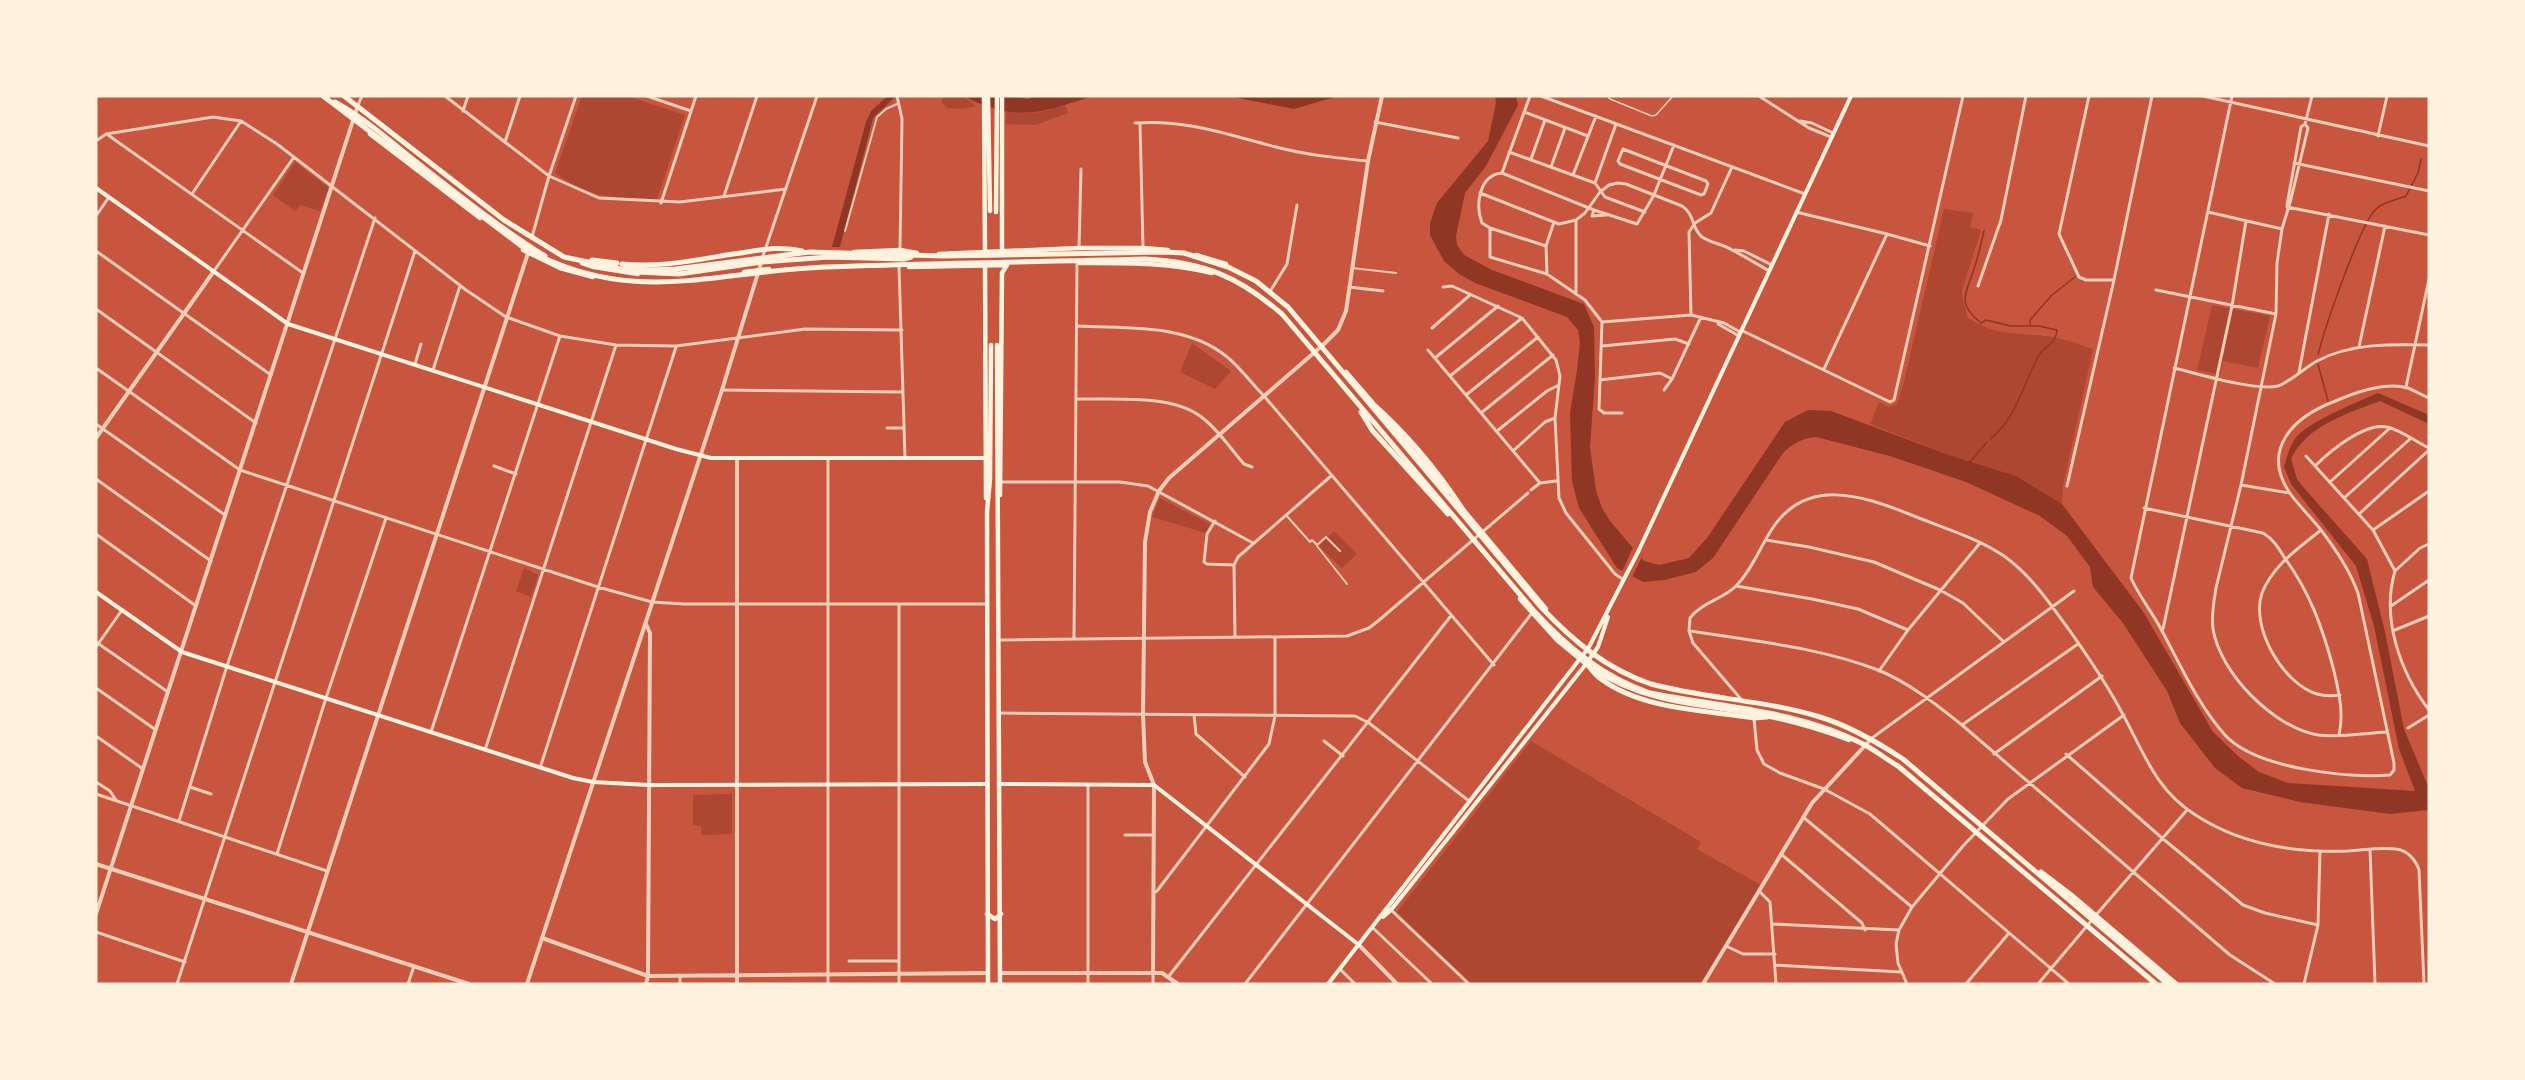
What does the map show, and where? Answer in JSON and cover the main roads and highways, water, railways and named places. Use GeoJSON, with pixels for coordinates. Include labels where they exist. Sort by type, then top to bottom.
{"type":"FeatureCollection","features":[{"type":"Feature","properties":{"kind":"highway"},"geometry":{"type":"LineString","coordinates":[[322,96],[359,115],[530,250],[587,276]]}},
{"type":"Feature","properties":{"kind":"highway"},"geometry":{"type":"LineString","coordinates":[[322,96],[524,248],[556,265],[600,277],[652,283],[825,267],[1145,260],[1182,262],[1224,274],[1252,289],[1282,314],[1534,611],[1559,638],[1576,652],[1619,681],[1650,693],[1789,717],[1820,726],[1864,744],[1898,766],[2154,984]]}},
{"type":"Feature","properties":{"kind":"highway"},"geometry":{"type":"LineString","coordinates":[[345,96],[504,220],[564,258],[620,266],[676,269],[810,252]]}},
{"type":"Feature","properties":{"kind":"highway"},"geometry":{"type":"LineString","coordinates":[[620,266],[686,262],[776,247],[810,252],[942,256],[1164,252],[1184,254],[1228,267],[1256,281],[1288,307],[1565,632],[1606,664],[1633,678],[1660,687],[1791,709],[1845,726],[1870,738],[1903,759],[2172,984]]}},
{"type":"Feature","properties":{"kind":"highway"},"geometry":{"type":"LineString","coordinates":[[1058,250],[1067,254],[1184,255],[1227,268],[1255,283],[1287,308],[1351,384],[1388,416],[1448,487],[1475,528]]}},
{"type":"Feature","properties":{"kind":"highway"},"geometry":{"type":"LineString","coordinates":[[563,256],[620,266],[644,274],[679,274],[829,255],[904,259],[922,254]]}},
{"type":"Feature","properties":{"kind":"highway"},"geometry":{"type":"LineString","coordinates":[[1079,263],[1130,255],[1183,260],[1225,273],[1253,287],[1283,312],[1346,388],[1372,430],[1433,500],[1470,537]]}},
{"type":"Feature","properties":{"kind":"highway"},"geometry":{"type":"LineString","coordinates":[[1576,652],[1599,678],[1627,693],[1662,704],[1747,717],[1767,717]]}},
{"type":"Feature","properties":{"kind":"highway"},"geometry":{"type":"LineString","coordinates":[[1999,841],[2070,894],[2138,952],[2150,966]]}},
{"type":"Feature","properties":{"kind":"highway"},"geometry":{"type":"LineString","coordinates":[[2127,943],[2172,984]]}},
{"type":"Feature","properties":{"kind":"main road"},"geometry":{"type":"LineString","coordinates":[[322,96],[530,250]]}},
{"type":"Feature","properties":{"kind":"main road"},"geometry":{"type":"LineString","coordinates":[[345,96],[532,238],[563,256],[594,267],[637,274],[677,271],[763,258],[829,255],[864,250],[900,250],[922,254]]}},
{"type":"Feature","properties":{"kind":"main road"},"geometry":{"type":"LineString","coordinates":[[986,96],[988,984]]}},
{"type":"Feature","properties":{"kind":"main road"},"geometry":{"type":"LineString","coordinates":[[985,266],[1002,251],[997,96]]}},
{"type":"Feature","properties":{"kind":"main road"},"geometry":{"type":"LineString","coordinates":[[986,110],[993,211],[1002,96]]}},
{"type":"Feature","properties":{"kind":"main road"},"geometry":{"type":"LineString","coordinates":[[1381,918],[1391,910],[1595,652],[1611,608],[1851,96]]}},
{"type":"Feature","properties":{"kind":"main road"},"geometry":{"type":"LineString","coordinates":[[96,188],[288,324],[646,439],[711,458],[986,458]]}},
{"type":"Feature","properties":{"kind":"main road"},"geometry":{"type":"LineString","coordinates":[[841,254],[899,256],[1079,248],[1143,248],[1184,251],[1219,261],[1257,280],[1289,306],[1542,604],[1566,630],[1588,647],[1622,671],[1651,682],[1801,710],[1839,722],[1872,738],[1903,758],[2172,984]]}},
{"type":"Feature","properties":{"kind":"main road"},"geometry":{"type":"LineString","coordinates":[[587,276],[619,281],[660,282],[804,267],[1079,263],[1161,264],[1216,274],[1251,291],[1280,315],[1532,613],[1557,640],[1580,659],[1618,684],[1650,696],[1754,716]]}},
{"type":"Feature","properties":{"kind":"main road"},"geometry":{"type":"LineString","coordinates":[[998,510],[1001,482],[1002,273],[1007,265]]}},
{"type":"Feature","properties":{"kind":"main road"},"geometry":{"type":"LineString","coordinates":[[987,512],[994,345],[1000,713],[1000,984]]}},
{"type":"Feature","properties":{"kind":"main road"},"geometry":{"type":"LineString","coordinates":[[96,592],[182,652],[540,768],[593,782],[650,785],[987,784]]}},
{"type":"Feature","properties":{"kind":"main road"},"geometry":{"type":"LineString","coordinates":[[1328,984],[1580,659],[1611,608]]}},
{"type":"Feature","properties":{"kind":"main road"},"geometry":{"type":"LineString","coordinates":[[987,660],[992,665],[998,657]]}},
{"type":"Feature","properties":{"kind":"main road"},"geometry":{"type":"LineString","coordinates":[[987,675],[991,669],[998,672]]}},
{"type":"Feature","properties":{"kind":"main road"},"geometry":{"type":"LineString","coordinates":[[1767,717],[1819,729],[1864,746],[1896,767],[2154,984]]}},
{"type":"Feature","properties":{"kind":"main road"},"geometry":{"type":"LineString","coordinates":[[1000,784],[1154,785],[1257,863],[1359,945]]}},
{"type":"Feature","properties":{"kind":"main road"},"geometry":{"type":"LineString","coordinates":[[987,914],[995,919],[1001,914]]}},
{"type":"Feature","properties":{"kind":"main road"},"geometry":{"type":"LineString","coordinates":[[987,924],[994,922],[1000,925]]}},
{"type":"Feature","properties":{"kind":"waterway"},"geometry":{"type":"LineString","coordinates":[[2318,355],[2343,278],[2369,219],[2379,207],[2406,196],[2418,173],[2421,159]]}},
{"type":"Feature","properties":{"kind":"waterway"},"geometry":{"type":"LineString","coordinates":[[1984,231],[1966,292],[1968,310],[1981,323],[1986,320],[2011,326],[2039,326],[2057,330],[2053,342],[2039,355],[2007,422],[1990,439]]}},
{"type":"Feature","properties":{"kind":"waterway"},"geometry":{"type":"LineString","coordinates":[[2030,325],[2030,320],[2052,295],[2075,277]]}},
{"type":"Feature","properties":{"kind":"waterway"},"geometry":{"type":"LineString","coordinates":[[2318,364],[2328,401]]}},
{"type":"Feature","properties":{"kind":"waterway"},"geometry":{"type":"LineString","coordinates":[[1970,462],[1987,442]]}}]}
